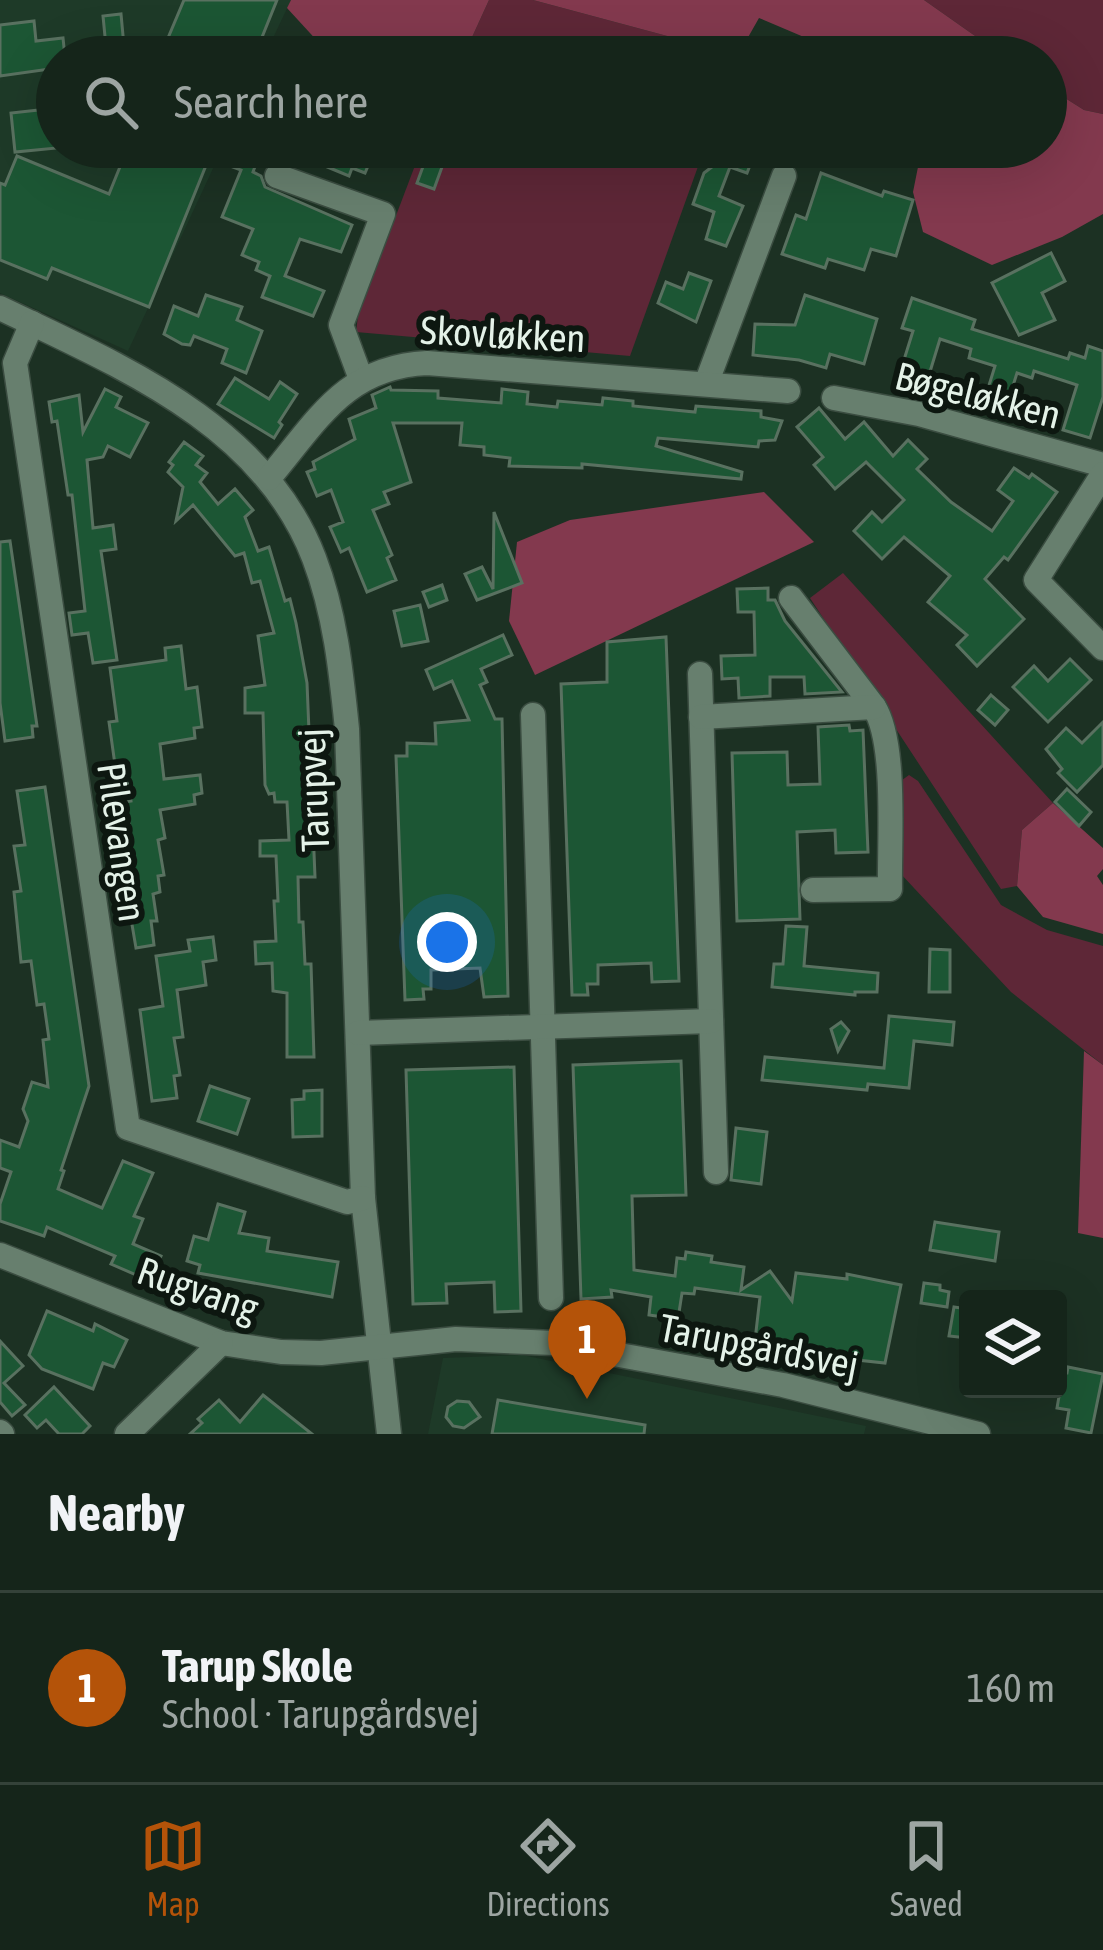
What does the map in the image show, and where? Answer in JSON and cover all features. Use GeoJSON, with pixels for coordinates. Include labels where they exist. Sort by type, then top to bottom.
{"type":"FeatureCollection","features":[{"type":"Feature","properties":{"kind":"street"},"geometry":{"type":"LineString","coordinates":[[278,176],[383,214],[341,325],[361,379]]}},
{"type":"Feature","properties":{"kind":"street"},"geometry":{"type":"LineString","coordinates":[[706,384],[784,176]]}},
{"type":"Feature","properties":{"kind":"street","name":"Tarupvej"},"geometry":{"type":"LineString","coordinates":[[0,308],[205,418],[269,478],[313,554],[340,654],[347,729],[363,1198],[389,1434]]}},
{"type":"Feature","properties":{"kind":"street","name":"Pilevangen"},"geometry":{"type":"LineString","coordinates":[[32,323],[15,363],[128,1128],[346,1202],[363,1198]]}},
{"type":"Feature","properties":{"kind":"street","name":"Skovløkken"},"geometry":{"type":"LineString","coordinates":[[269,478],[335,401],[361,379],[396,365],[427,363],[788,391]]}},
{"type":"Feature","properties":{"kind":"street","name":"Bøgeløkken"},"geometry":{"type":"LineString","coordinates":[[833,398],[919,414],[1103,465]]}},
{"type":"Feature","properties":{"kind":"street"},"geometry":{"type":"LineString","coordinates":[[1103,474],[1036,580],[1103,648]]}},
{"type":"Feature","properties":{"kind":"street"},"geometry":{"type":"LineString","coordinates":[[791,598],[874,707],[883,722],[887,748],[890,890],[812,890]]}},
{"type":"Feature","properties":{"kind":"street"},"geometry":{"type":"LineString","coordinates":[[700,674],[716,1172]]}},
{"type":"Feature","properties":{"kind":"street"},"geometry":{"type":"LineString","coordinates":[[701,717],[874,707]]}},
{"type":"Feature","properties":{"kind":"street"},"geometry":{"type":"LineString","coordinates":[[533,715],[551,1298]]}},
{"type":"Feature","properties":{"kind":"street"},"geometry":{"type":"LineString","coordinates":[[358,1033],[711,1021]]}},
{"type":"Feature","properties":{"kind":"street","name":"Rugvang"},"geometry":{"type":"LineString","coordinates":[[0,1256],[221,1342],[281,1352],[380,1347]]}},
{"type":"Feature","properties":{"kind":"street","name":"Tarupgårdsvej"},"geometry":{"type":"LineString","coordinates":[[380,1347],[456,1339],[554,1342],[783,1385],[978,1434]]}},
{"type":"Feature","properties":{"kind":"street"},"geometry":{"type":"LineString","coordinates":[[127,1434],[221,1342]]}},
{"type":"Feature","properties":{"kind":"shaded area"},"geometry":{"type":"Polygon","coordinates":[[[0,0],[291,0],[274,36],[36,36],[36,168],[213,168],[128,351],[0,293],[0,0]]]}},
{"type":"Feature","properties":{"kind":"shaded area"},"geometry":{"type":"Polygon","coordinates":[[[291,0],[489,0],[473,36],[313,36],[287,8],[291,0]]]}},
{"type":"Feature","properties":{"kind":"shaded area"},"geometry":{"type":"Polygon","coordinates":[[[489,0],[533,0],[667,36],[473,36],[489,0]]]}},
{"type":"Feature","properties":{"kind":"shaded area"},"geometry":{"type":"Polygon","coordinates":[[[533,0],[924,0],[975,36],[801,36],[759,18],[749,36],[667,36],[533,0]]]}},
{"type":"Feature","properties":{"kind":"shaded area"},"geometry":{"type":"Polygon","coordinates":[[[924,0],[1103,0],[1103,114],[1067,99],[1067,36],[975,36],[924,0]]]}},
{"type":"Feature","properties":{"kind":"shaded area"},"geometry":{"type":"Polygon","coordinates":[[[1067,99],[1103,114],[1103,214],[1062,237],[992,265],[923,232],[913,192],[918,168],[1067,168],[1067,99]]]}},
{"type":"Feature","properties":{"kind":"shaded area"},"geometry":{"type":"Polygon","coordinates":[[[414,168],[697,168],[630,356],[356,332],[414,168]]]}},
{"type":"Feature","properties":{"kind":"shaded area"},"geometry":{"type":"Polygon","coordinates":[[[764,492],[814,542],[535,675],[509,621],[517,542],[570,520],[764,492]]]}},
{"type":"Feature","properties":{"kind":"shaded area"},"geometry":{"type":"Polygon","coordinates":[[[843,573],[1053,803],[1022,830],[1017,886],[1001,889],[810,598],[843,573]]]}},
{"type":"Feature","properties":{"kind":"shaded area"},"geometry":{"type":"Polygon","coordinates":[[[909,775],[918,781],[1001,905],[1047,930],[1103,946],[1103,1065],[1011,992],[900,873],[898,783],[909,775]]]}},
{"type":"Feature","properties":{"kind":"shaded area"},"geometry":{"type":"Polygon","coordinates":[[[1053,803],[1103,848],[1103,869],[1097,876],[1103,885],[1103,934],[1043,917],[1017,886],[1022,830],[1053,803]]]}},
{"type":"Feature","properties":{"kind":"shaded area"},"geometry":{"type":"Polygon","coordinates":[[[1084,1051],[1103,1065],[1103,1238],[1078,1233],[1084,1051]]]}},
{"type":"Feature","properties":{"kind":"shaded area"},"geometry":{"type":"Polygon","coordinates":[[[522,1355],[866,1426],[864,1434],[428,1434],[443,1358],[522,1355]]]}},
{"type":"Feature","properties":{"kind":"building"},"geometry":{"type":"Polygon","coordinates":[[[184,0],[277,0],[262,36],[169,36],[184,0]]]}},
{"type":"Feature","properties":{"kind":"building"},"geometry":{"type":"Polygon","coordinates":[[[121,14],[123,36],[105,36],[103,16],[121,14]]]}},
{"type":"Feature","properties":{"kind":"building"},"geometry":{"type":"Polygon","coordinates":[[[34,21],[36,71],[0,76],[0,25],[34,21]]]}},
{"type":"Feature","properties":{"kind":"building"},"geometry":{"type":"Polygon","coordinates":[[[36,110],[36,150],[15,152],[11,113],[36,110]]]}},
{"type":"Feature","properties":{"kind":"building"},"geometry":{"type":"Polygon","coordinates":[[[17,156],[36,168],[109,194],[120,168],[205,168],[149,307],[52,268],[47,279],[0,260],[0,183],[5,185],[17,156]]]}},
{"type":"Feature","properties":{"kind":"building"},"geometry":{"type":"Polygon","coordinates":[[[236,168],[254,168],[265,187],[352,225],[341,252],[300,239],[285,276],[324,291],[313,316],[262,297],[270,276],[256,270],[259,262],[242,255],[253,229],[222,217],[241,170],[236,168]]]}},
{"type":"Feature","properties":{"kind":"building"},"geometry":{"type":"Polygon","coordinates":[[[422,168],[442,168],[434,189],[417,183],[422,168]]]}},
{"type":"Feature","properties":{"kind":"building"},"geometry":{"type":"Polygon","coordinates":[[[711,168],[730,168],[719,196],[743,206],[726,246],[706,239],[714,212],[693,204],[704,173],[711,168]]]}},
{"type":"Feature","properties":{"kind":"building"},"geometry":{"type":"Polygon","coordinates":[[[821,173],[882,196],[884,191],[913,200],[896,256],[871,249],[864,270],[828,259],[825,268],[782,254],[796,215],[806,219],[821,173]]]}},
{"type":"Feature","properties":{"kind":"building"},"geometry":{"type":"Polygon","coordinates":[[[1051,253],[1065,281],[1042,293],[1055,320],[1019,335],[992,283],[1051,253]]]}},
{"type":"Feature","properties":{"kind":"building"},"geometry":{"type":"Polygon","coordinates":[[[689,273],[711,281],[696,322],[658,303],[666,282],[683,289],[689,273]]]}},
{"type":"Feature","properties":{"kind":"building"},"geometry":{"type":"Polygon","coordinates":[[[206,295],[242,307],[237,320],[262,331],[246,373],[222,363],[227,349],[194,336],[190,345],[182,344],[164,334],[174,306],[198,316],[206,295]]]}},
{"type":"Feature","properties":{"kind":"building"},"geometry":{"type":"Polygon","coordinates":[[[805,295],[877,319],[864,364],[830,354],[826,368],[753,355],[755,324],[795,325],[805,295]]]}},
{"type":"Feature","properties":{"kind":"building"},"geometry":{"type":"Polygon","coordinates":[[[912,298],[975,320],[972,329],[1068,359],[1070,353],[1085,358],[1088,346],[1103,351],[1103,397],[1090,438],[1063,430],[1077,385],[1034,371],[1032,378],[1017,373],[1008,402],[986,395],[995,366],[969,358],[971,349],[940,339],[925,388],[898,379],[913,331],[902,328],[912,298]]]}},
{"type":"Feature","properties":{"kind":"building"},"geometry":{"type":"Polygon","coordinates":[[[235,378],[269,399],[280,382],[297,394],[274,438],[218,404],[235,378]]]}},
{"type":"Feature","properties":{"kind":"building"},"geometry":{"type":"Polygon","coordinates":[[[390,387],[438,391],[438,398],[501,403],[502,389],[528,392],[527,404],[557,407],[558,401],[602,405],[603,398],[695,412],[696,406],[761,411],[761,417],[782,421],[775,440],[759,441],[758,447],[658,438],[656,446],[742,472],[741,479],[582,464],[582,468],[509,466],[510,458],[484,455],[484,447],[460,445],[462,423],[393,423],[411,482],[384,492],[389,504],[373,510],[392,555],[387,558],[396,580],[367,592],[349,548],[341,552],[330,527],[343,522],[331,490],[317,496],[307,472],[315,469],[313,462],[355,439],[349,419],[376,408],[372,395],[390,387]]]}},
{"type":"Feature","properties":{"kind":"building"},"geometry":{"type":"Polygon","coordinates":[[[105,389],[121,397],[116,407],[148,423],[130,457],[108,446],[103,457],[87,460],[93,528],[113,525],[116,549],[101,551],[117,660],[93,663],[88,633],[72,635],[69,613],[85,611],[72,495],[68,495],[57,421],[52,422],[49,402],[79,395],[83,432],[105,389]]]}},
{"type":"Feature","properties":{"kind":"building"},"geometry":{"type":"Polygon","coordinates":[[[819,408],[845,439],[864,422],[893,456],[908,440],[927,459],[917,469],[951,502],[992,531],[1013,501],[998,490],[1014,468],[1057,492],[1008,560],[1004,557],[985,579],[1024,619],[977,666],[957,645],[967,635],[928,602],[950,576],[904,537],[882,559],[854,531],[872,512],[882,522],[904,500],[866,462],[835,489],[814,465],[823,457],[797,427],[819,408]]]}},
{"type":"Feature","properties":{"kind":"building"},"geometry":{"type":"Polygon","coordinates":[[[184,442],[203,456],[196,465],[207,473],[200,482],[218,504],[235,489],[253,510],[245,517],[258,551],[269,547],[296,623],[307,683],[315,877],[298,877],[299,922],[303,922],[305,964],[311,964],[314,1057],[287,1057],[287,993],[273,991],[272,963],[256,964],[255,942],[276,941],[274,901],[278,901],[276,856],[260,856],[260,841],[289,840],[287,802],[275,802],[274,793],[269,794],[265,785],[263,713],[245,713],[245,688],[265,685],[258,636],[274,633],[260,581],[252,583],[244,553],[235,556],[193,505],[176,521],[183,487],[168,472],[173,465],[169,462],[184,442]]]}},
{"type":"Feature","properties":{"kind":"building"},"geometry":{"type":"Polygon","coordinates":[[[494,512],[522,583],[477,600],[465,574],[482,567],[493,589],[494,512]]]}},
{"type":"Feature","properties":{"kind":"building"},"geometry":{"type":"Polygon","coordinates":[[[10,541],[37,726],[32,726],[33,737],[5,741],[0,703],[0,542],[10,541]]]}},
{"type":"Feature","properties":{"kind":"building"},"geometry":{"type":"Polygon","coordinates":[[[442,585],[447,600],[429,607],[423,592],[442,585]]]}},
{"type":"Feature","properties":{"kind":"building"},"geometry":{"type":"Polygon","coordinates":[[[768,588],[768,600],[775,600],[785,621],[842,692],[805,694],[804,677],[770,677],[770,696],[739,698],[738,678],[722,679],[721,656],[755,655],[754,612],[738,612],[737,589],[768,588]]]}},
{"type":"Feature","properties":{"kind":"building"},"geometry":{"type":"Polygon","coordinates":[[[420,605],[428,641],[402,646],[394,611],[420,605]]]}},
{"type":"Feature","properties":{"kind":"building"},"geometry":{"type":"Polygon","coordinates":[[[503,635],[512,655],[481,669],[487,682],[480,685],[495,719],[502,719],[508,996],[484,997],[480,968],[431,970],[431,989],[423,989],[424,999],[405,1000],[396,756],[407,756],[407,743],[436,744],[435,723],[469,720],[452,681],[434,689],[426,670],[503,635]]]}},
{"type":"Feature","properties":{"kind":"building"},"geometry":{"type":"Polygon","coordinates":[[[666,637],[679,981],[652,982],[651,963],[598,965],[598,984],[587,984],[588,995],[572,995],[561,684],[607,682],[607,642],[666,637]]]}},
{"type":"Feature","properties":{"kind":"building"},"geometry":{"type":"Polygon","coordinates":[[[181,646],[186,689],[197,687],[202,727],[194,728],[195,738],[160,744],[164,779],[200,775],[202,793],[194,795],[195,804],[160,810],[165,838],[158,840],[164,875],[158,876],[160,892],[153,894],[154,945],[136,948],[127,895],[137,894],[125,823],[129,823],[125,802],[131,801],[127,770],[116,772],[109,722],[117,721],[110,668],[166,660],[165,648],[181,646]]]}},
{"type":"Feature","properties":{"kind":"building"},"geometry":{"type":"Polygon","coordinates":[[[1070,659],[1091,680],[1048,722],[1013,687],[1034,666],[1048,681],[1070,659]]]}},
{"type":"Feature","properties":{"kind":"building"},"geometry":{"type":"Polygon","coordinates":[[[991,695],[1008,710],[995,725],[978,710],[991,695]]]}},
{"type":"Feature","properties":{"kind":"building"},"geometry":{"type":"Polygon","coordinates":[[[1103,722],[1103,765],[1077,792],[1058,773],[1062,769],[1046,749],[1066,728],[1082,743],[1103,722]]]}},
{"type":"Feature","properties":{"kind":"building"},"geometry":{"type":"Polygon","coordinates":[[[849,725],[850,731],[863,730],[868,852],[836,853],[835,830],[797,832],[800,919],[737,921],[732,753],[787,752],[788,785],[820,784],[818,727],[849,725]]]}},
{"type":"Feature","properties":{"kind":"building"},"geometry":{"type":"Polygon","coordinates":[[[45,787],[89,1086],[58,1189],[102,1208],[123,1161],[153,1173],[134,1216],[143,1219],[133,1244],[161,1256],[150,1281],[111,1264],[115,1256],[47,1227],[44,1236],[0,1221],[0,1204],[11,1172],[0,1168],[0,1140],[19,1147],[28,1121],[23,1109],[32,1082],[48,1087],[44,1004],[37,1005],[31,961],[21,962],[14,892],[21,891],[14,846],[25,845],[17,791],[45,787]]]}},
{"type":"Feature","properties":{"kind":"building"},"geometry":{"type":"Polygon","coordinates":[[[1067,789],[1091,812],[1079,826],[1055,802],[1067,789]]]}},
{"type":"Feature","properties":{"kind":"building"},"geometry":{"type":"Polygon","coordinates":[[[786,926],[807,927],[804,966],[878,973],[877,992],[855,995],[772,987],[774,964],[783,964],[786,926]]]}},
{"type":"Feature","properties":{"kind":"building"},"geometry":{"type":"Polygon","coordinates":[[[213,937],[216,960],[203,962],[206,985],[177,990],[183,1037],[174,1038],[180,1075],[174,1076],[177,1098],[152,1101],[140,1010],[163,1006],[156,956],[190,951],[188,940],[213,937]]]}},
{"type":"Feature","properties":{"kind":"building"},"geometry":{"type":"Polygon","coordinates":[[[930,949],[950,950],[950,992],[929,992],[930,949]]]}},
{"type":"Feature","properties":{"kind":"building"},"geometry":{"type":"Polygon","coordinates":[[[889,1016],[954,1022],[952,1045],[914,1041],[909,1088],[868,1084],[867,1090],[762,1080],[765,1057],[884,1068],[889,1016]]]}},
{"type":"Feature","properties":{"kind":"building"},"geometry":{"type":"Polygon","coordinates":[[[841,1022],[849,1031],[838,1051],[831,1029],[841,1022]]]}},
{"type":"Feature","properties":{"kind":"building"},"geometry":{"type":"Polygon","coordinates":[[[681,1061],[686,1195],[632,1196],[634,1270],[675,1276],[677,1258],[685,1259],[686,1252],[712,1256],[711,1262],[744,1267],[741,1290],[770,1271],[792,1301],[796,1273],[847,1279],[847,1274],[901,1285],[885,1363],[754,1349],[760,1297],[695,1288],[694,1294],[682,1293],[678,1319],[649,1315],[651,1297],[611,1290],[612,1297],[581,1299],[573,1065],[681,1061]]]}},
{"type":"Feature","properties":{"kind":"building"},"geometry":{"type":"Polygon","coordinates":[[[514,1067],[521,1311],[495,1312],[494,1282],[446,1284],[447,1303],[413,1304],[406,1070],[514,1067]]]}},
{"type":"Feature","properties":{"kind":"building"},"geometry":{"type":"Polygon","coordinates":[[[210,1086],[249,1099],[237,1134],[198,1121],[210,1086]]]}},
{"type":"Feature","properties":{"kind":"building"},"geometry":{"type":"Polygon","coordinates":[[[322,1090],[322,1136],[293,1137],[292,1100],[304,1099],[304,1091],[322,1090]]]}},
{"type":"Feature","properties":{"kind":"building"},"geometry":{"type":"Polygon","coordinates":[[[736,1128],[767,1132],[761,1184],[731,1180],[736,1128]]]}},
{"type":"Feature","properties":{"kind":"building"},"geometry":{"type":"Polygon","coordinates":[[[218,1204],[245,1212],[239,1233],[269,1238],[267,1251],[338,1262],[332,1297],[198,1273],[200,1265],[187,1261],[194,1236],[208,1240],[218,1204]]]}},
{"type":"Feature","properties":{"kind":"building"},"geometry":{"type":"Polygon","coordinates":[[[935,1222],[999,1232],[995,1261],[930,1250],[935,1222]]]}},
{"type":"Feature","properties":{"kind":"building"},"geometry":{"type":"Polygon","coordinates":[[[924,1283],[949,1292],[947,1307],[921,1303],[924,1283]]]}},
{"type":"Feature","properties":{"kind":"building"},"geometry":{"type":"Polygon","coordinates":[[[954,1307],[959,1308],[959,1337],[949,1336],[954,1307]]]}},
{"type":"Feature","properties":{"kind":"building"},"geometry":{"type":"Polygon","coordinates":[[[47,1311],[93,1331],[95,1324],[127,1340],[114,1367],[103,1363],[93,1389],[42,1369],[29,1355],[47,1311]]]}},
{"type":"Feature","properties":{"kind":"building"},"geometry":{"type":"Polygon","coordinates":[[[0,1341],[23,1366],[4,1383],[25,1405],[12,1416],[0,1402],[0,1341]]]}},
{"type":"Feature","properties":{"kind":"building"},"geometry":{"type":"Polygon","coordinates":[[[1068,1367],[1103,1374],[1091,1433],[1066,1428],[1069,1410],[1057,1408],[1059,1398],[1067,1398],[1068,1367]]]}},
{"type":"Feature","properties":{"kind":"building"},"geometry":{"type":"Polygon","coordinates":[[[54,1387],[90,1426],[82,1434],[59,1434],[46,1420],[37,1428],[25,1415],[54,1387]]]}},
{"type":"Feature","properties":{"kind":"building"},"geometry":{"type":"Polygon","coordinates":[[[263,1395],[312,1434],[190,1434],[202,1423],[198,1419],[219,1400],[240,1422],[263,1395]]]}},
{"type":"Feature","properties":{"kind":"building"},"geometry":{"type":"Polygon","coordinates":[[[498,1400],[645,1425],[644,1434],[492,1434],[498,1400]]]}},
{"type":"Feature","properties":{"kind":"building"},"geometry":{"type":"Polygon","coordinates":[[[457,1401],[469,1402],[480,1417],[464,1428],[453,1426],[446,1417],[448,1407],[457,1401]]]}},
{"type":"Feature","properties":{"kind":"place","name":"Tarup Skole"},"geometry":{"type":"Point","coordinates":[587,1399]}}]}
